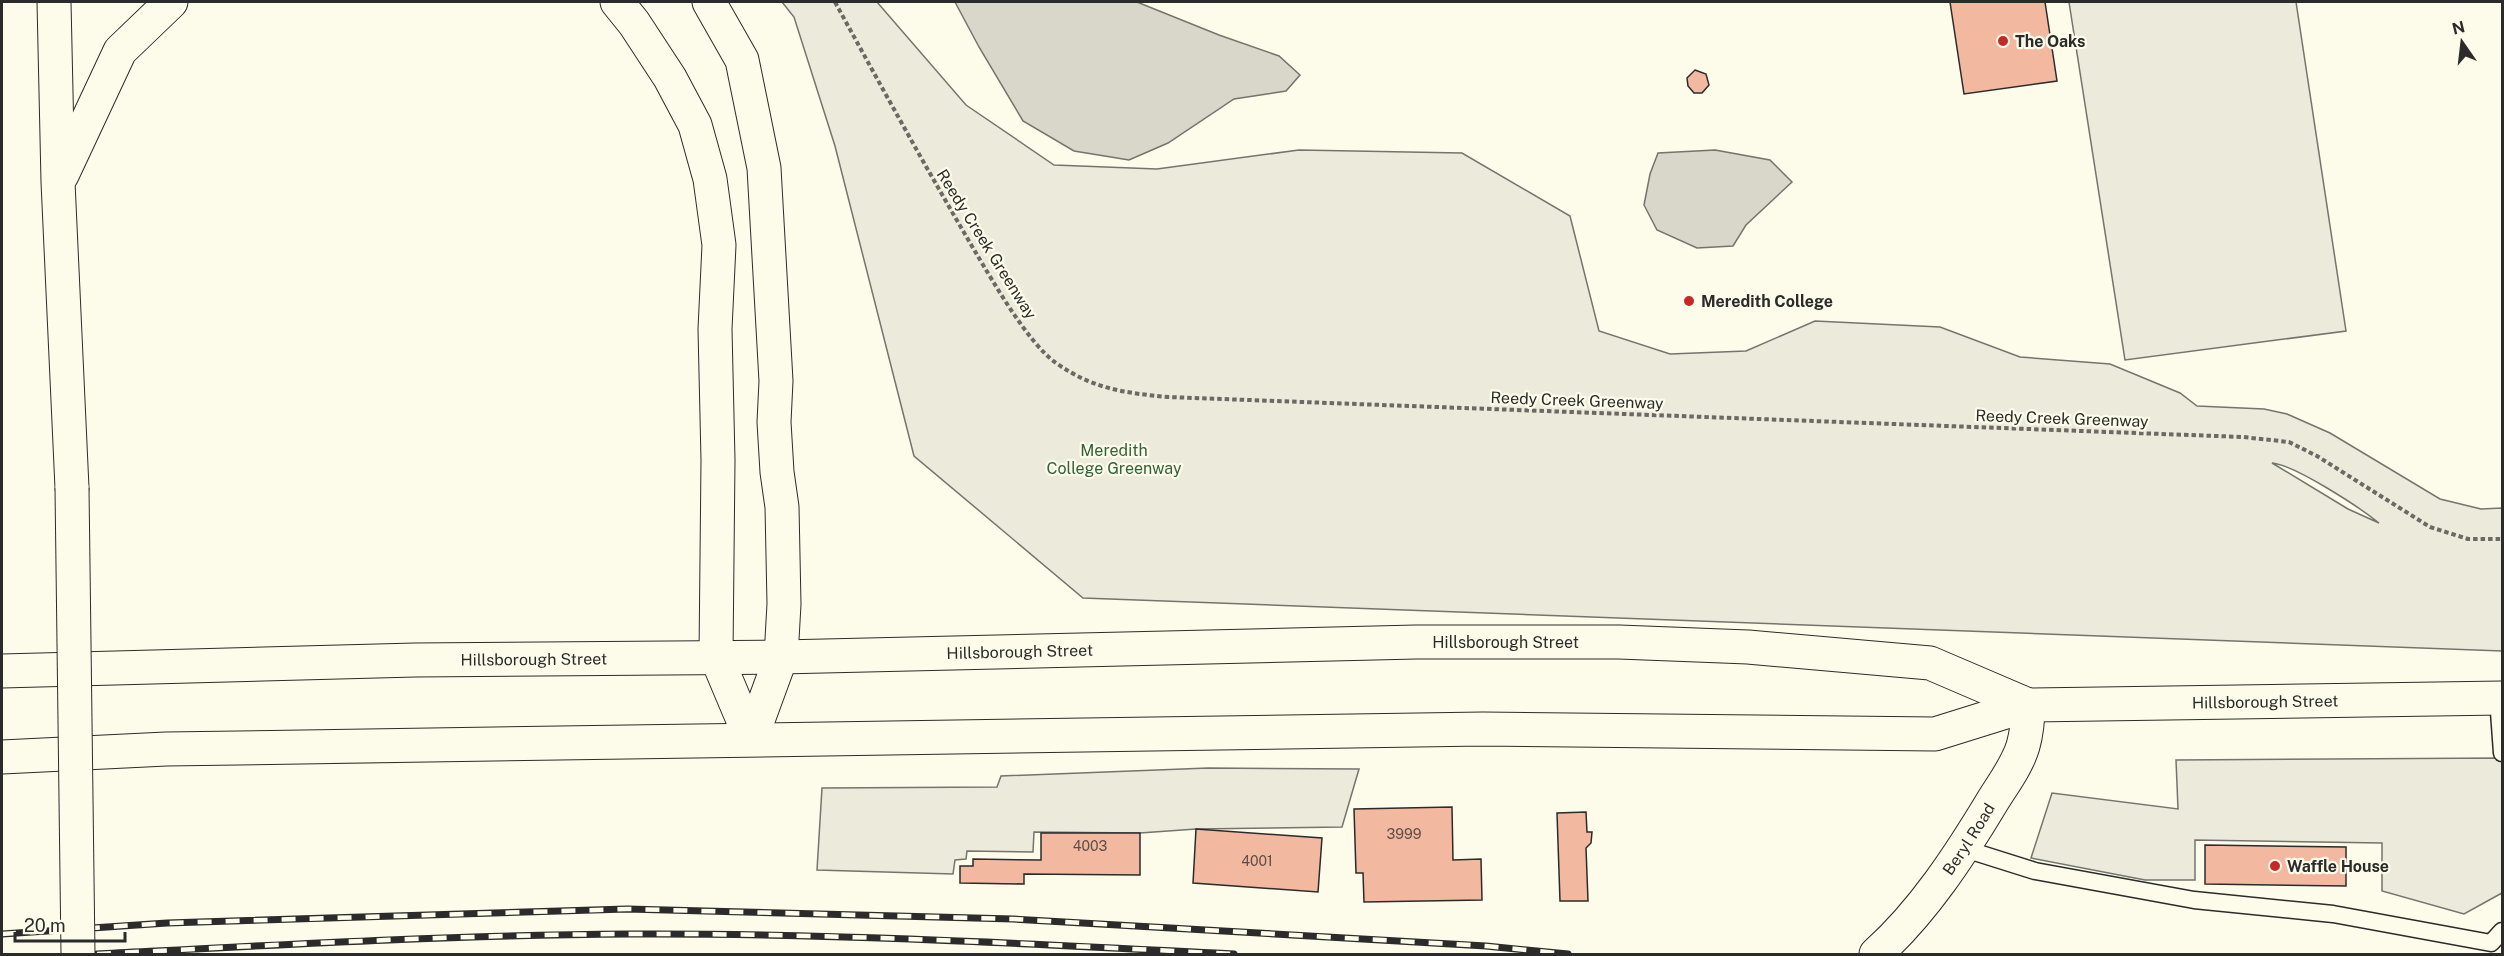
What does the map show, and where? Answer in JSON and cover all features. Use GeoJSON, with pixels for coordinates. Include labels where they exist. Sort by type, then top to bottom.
{"type":"FeatureCollection","features":[{"type":"Feature","properties":{"kind":"main road"},"geometry":{"type":"LineString","coordinates":[[54,2],[58,182],[72,488],[78,954]]}},
{"type":"Feature","properties":{"kind":"main road"},"geometry":{"type":"LineString","coordinates":[[58,182],[120,51],[171,2]]}},
{"type":"Feature","properties":{"kind":"main road"},"geometry":{"type":"LineString","coordinates":[[616,2],[652,51],[685,106],[695,125],[710,179],[719,245],[715,329],[718,460],[716,656],[751,739]]}},
{"type":"Feature","properties":{"kind":"main road"},"geometry":{"type":"LineString","coordinates":[[709,2],[742,60],[764,168],[776,381],[774,422],[782,507],[784,604],[781,657],[751,739]]}},
{"type":"Feature","properties":{"kind":"main road","name":"Hillsborough Street"},"geometry":{"type":"LineString","coordinates":[[2,671],[415,660],[781,657],[1416,642],[1630,642],[1748,647],[1930,663],[2028,705]]}},
{"type":"Feature","properties":{"kind":"main road","name":"Hillsborough Street"},"geometry":{"type":"LineString","coordinates":[[2,757],[166,749],[1483,729],[1935,734],[2028,705],[2500,698]]}},
{"type":"Feature","properties":{"kind":"main road","name":"Beryl Road"},"geometry":{"type":"LineString","coordinates":[[1876,954],[1923,903],[1962,848],[2013,768],[2023,747],[2028,724],[2028,705]]}},
{"type":"Feature","properties":{"kind":"lane"},"geometry":{"type":"LineString","coordinates":[[2500,698],[2502,753]]}},
{"type":"Feature","properties":{"kind":"lane"},"geometry":{"type":"LineString","coordinates":[[1962,848],[2035,871],[2194,900],[2333,914],[2491,943],[2502,931]]}},
{"type":"Feature","properties":{"kind":"path","name":"Reedy Creek Greenway"},"geometry":{"type":"LineString","coordinates":[[835,2],[938,189],[997,288],[1038,346],[1055,363],[1083,379],[1119,393],[1168,397],[2243,437],[2289,442],[2317,456],[2430,527],[2468,539],[2502,539]]}},
{"type":"Feature","properties":{"kind":"green space","name":"Meredith College Greenway"},"geometry":{"type":"Polygon","coordinates":[[[782,2],[877,2],[966,105],[1054,165],[1157,169],[1299,150],[1462,153],[1570,216],[1599,331],[1670,354],[1746,351],[1815,321],[1940,327],[2020,357],[2110,364],[2180,393],[2197,406],[2264,409],[2287,414],[2330,433],[2440,499],[2481,509],[2502,508],[2502,651],[1083,598],[914,456],[835,146],[794,17],[782,2]],[[2272,463],[2348,509],[2379,523],[2327,488],[2282,465],[2272,463]]]}},
{"type":"Feature","properties":{"kind":"shaded area"},"geometry":{"type":"Polygon","coordinates":[[[955,2],[1137,2],[1279,56],[1300,75],[1286,91],[1234,99],[1168,143],[1129,160],[1074,151],[1023,121],[955,2]]]}},
{"type":"Feature","properties":{"kind":"shaded area"},"geometry":{"type":"Polygon","coordinates":[[[2069,2],[2296,2],[2346,331],[2125,360],[2069,2]]]}},
{"type":"Feature","properties":{"kind":"shaded area"},"geometry":{"type":"Polygon","coordinates":[[[1715,150],[1770,160],[1792,182],[1746,225],[1733,246],[1697,248],[1657,230],[1644,205],[1650,174],[1658,153],[1715,150]]]}},
{"type":"Feature","properties":{"kind":"shaded area"},"geometry":{"type":"Polygon","coordinates":[[[2502,758],[2502,893],[2464,914],[2382,891],[2382,843],[2195,840],[2195,880],[2145,880],[2031,858],[2052,793],[2178,809],[2176,760],[2502,758]]]}},
{"type":"Feature","properties":{"kind":"shaded area"},"geometry":{"type":"Polygon","coordinates":[[[1208,768],[1359,769],[1342,827],[1196,829],[1140,833],[1034,832],[1033,852],[967,851],[966,859],[955,860],[953,874],[817,870],[822,788],[997,787],[1001,776],[1208,768]]]}},
{"type":"Feature","properties":{"kind":"building","name":"The Oaks"},"geometry":{"type":"Polygon","coordinates":[[[1950,2],[2045,2],[2057,81],[1964,94],[1950,2]]]}},
{"type":"Feature","properties":{"kind":"building"},"geometry":{"type":"Polygon","coordinates":[[[1695,70],[1706,74],[1709,85],[1702,93],[1694,93],[1688,86],[1687,78],[1695,70]]]}},
{"type":"Feature","properties":{"kind":"building"},"geometry":{"type":"Polygon","coordinates":[[[1452,807],[1453,860],[1481,859],[1482,900],[1364,902],[1363,873],[1356,873],[1354,809],[1452,807]]]}},
{"type":"Feature","properties":{"kind":"building"},"geometry":{"type":"Polygon","coordinates":[[[1586,812],[1587,832],[1592,832],[1591,843],[1586,848],[1588,901],[1560,901],[1557,813],[1586,812]]]}},
{"type":"Feature","properties":{"kind":"building"},"geometry":{"type":"Polygon","coordinates":[[[1196,829],[1322,838],[1318,892],[1193,883],[1196,829]]]}},
{"type":"Feature","properties":{"kind":"building"},"geometry":{"type":"Polygon","coordinates":[[[1041,833],[1140,833],[1140,875],[1024,874],[1024,884],[960,883],[960,866],[973,866],[973,859],[1041,860],[1041,833]]]}},
{"type":"Feature","properties":{"kind":"building","name":"Waffle House"},"geometry":{"type":"Polygon","coordinates":[[[2205,845],[2346,847],[2346,886],[2205,884],[2205,845]]]}},
{"type":"Feature","properties":{"kind":"railway"},"geometry":{"type":"LineString","coordinates":[[2,934],[167,923],[627,909],[1013,919],[1486,946],[1568,954]]}},
{"type":"Feature","properties":{"kind":"railway"},"geometry":{"type":"LineString","coordinates":[[97,954],[429,938],[629,934],[856,937],[1234,954]]}},
{"type":"Feature","properties":{"kind":"place","name":"The Oaks"},"geometry":{"type":"Point","coordinates":[2003,41]}},
{"type":"Feature","properties":{"kind":"place","name":"Meredith College"},"geometry":{"type":"Point","coordinates":[1689,301]}},
{"type":"Feature","properties":{"kind":"place","name":"Waffle House"},"geometry":{"type":"Point","coordinates":[2275,866]}}]}
